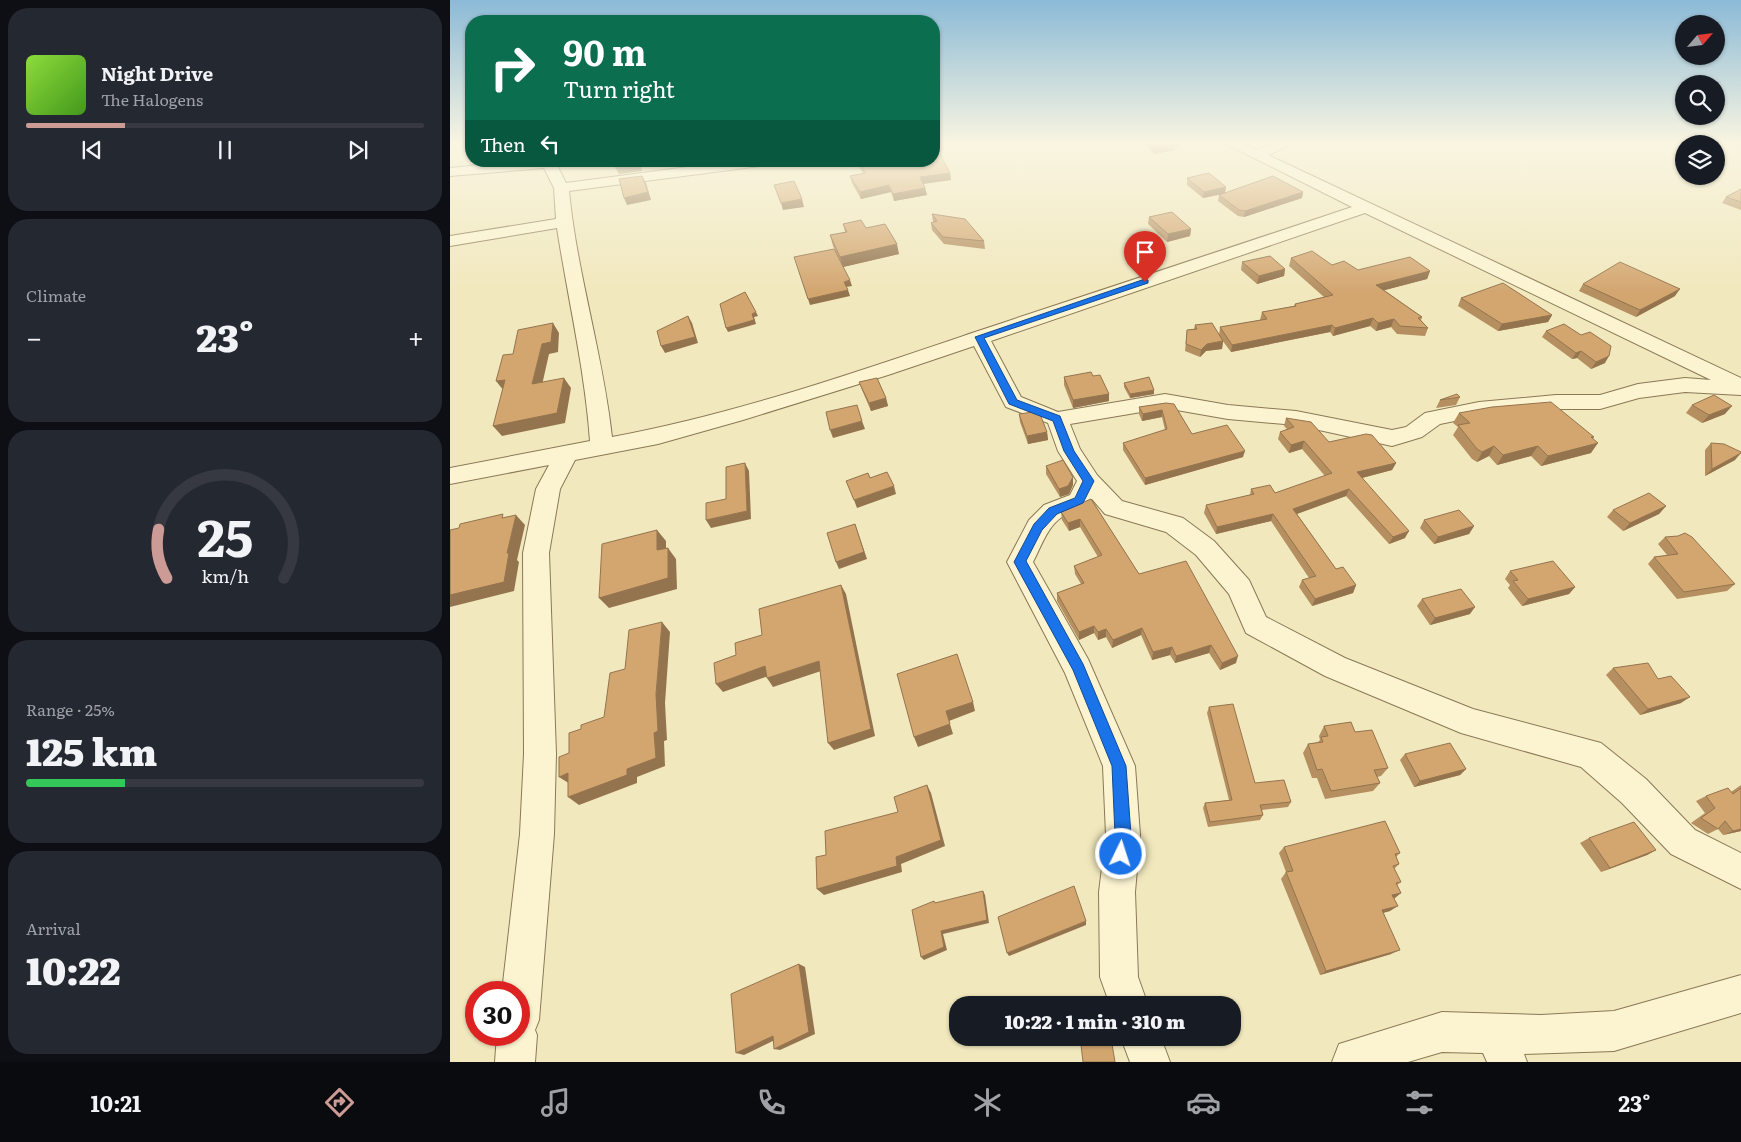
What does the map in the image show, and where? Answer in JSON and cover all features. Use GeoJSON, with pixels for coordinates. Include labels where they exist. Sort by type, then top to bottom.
{"type":"FeatureCollection","features":[{"type":"Feature","properties":{"kind":"street"},"geometry":{"type":"LineString","coordinates":[[561,193],[564,222],[580,315],[597,393],[602,446]]}},
{"type":"Feature","properties":{"kind":"street"},"geometry":{"type":"LineString","coordinates":[[1336,193],[1741,387]]}},
{"type":"Feature","properties":{"kind":"street"},"geometry":{"type":"LineString","coordinates":[[450,476],[658,436],[735,415],[881,371],[1367,207]]}},
{"type":"Feature","properties":{"kind":"street"},"geometry":{"type":"LineString","coordinates":[[450,241],[564,222]]}},
{"type":"Feature","properties":{"kind":"street"},"geometry":{"type":"LineString","coordinates":[[979,337],[1013,402],[1057,419],[1166,401],[1228,412],[1296,418],[1392,438],[1414,432],[1433,418],[1479,409],[1556,402],[1600,402],[1638,391],[1685,385],[1741,387]]}},
{"type":"Feature","properties":{"kind":"street"},"geometry":{"type":"LineString","coordinates":[[1057,419],[1069,451],[1089,481],[1114,508],[1174,525],[1205,548],[1240,588],[1256,625],[1335,667],[1472,723],[1590,754],[1634,791],[1683,842],[1741,871]]}},
{"type":"Feature","properties":{"kind":"street"},"geometry":{"type":"LineString","coordinates":[[523,981],[538,814],[540,754],[536,553],[548,489],[567,453]]}},
{"type":"Feature","properties":{"kind":"street"},"geometry":{"type":"LineString","coordinates":[[1089,481],[1080,501],[1053,511],[1038,527],[1020,562],[1078,668],[1119,766],[1123,835],[1117,892],[1119,977],[1126,996]]}},
{"type":"Feature","properties":{"kind":"street"},"geometry":{"type":"LineString","coordinates":[[1348,1061],[1442,1032],[1501,1048],[1541,1035],[1614,1032],[1741,994]]}},
{"type":"Feature","properties":{"kind":"street"},"geometry":{"type":"LineString","coordinates":[[515,1062],[516,1046]]}},
{"type":"Feature","properties":{"kind":"street"},"geometry":{"type":"LineString","coordinates":[[1144,1046],[1150,1062]]}},
{"type":"Feature","properties":{"kind":"building"},"geometry":{"type":"Polygon","coordinates":[[[623,193],[646,193],[624,198],[623,193]]]}},
{"type":"Feature","properties":{"kind":"building"},"geometry":{"type":"Polygon","coordinates":[[[777,193],[799,193],[802,199],[781,203],[777,193]]]}},
{"type":"Feature","properties":{"kind":"building"},"geometry":{"type":"Polygon","coordinates":[[[1226,193],[1301,193],[1245,211],[1239,210],[1219,195],[1226,193]]]}},
{"type":"Feature","properties":{"kind":"building"},"geometry":{"type":"Polygon","coordinates":[[[1734,193],[1741,193],[1741,202],[1726,197],[1734,193]]]}},
{"type":"Feature","properties":{"kind":"building"},"geometry":{"type":"Polygon","coordinates":[[[1172,212],[1191,229],[1168,234],[1149,217],[1172,212]]]}},
{"type":"Feature","properties":{"kind":"building"},"geometry":{"type":"Polygon","coordinates":[[[932,214],[965,219],[984,241],[943,237],[931,223],[937,221],[932,214]]]}},
{"type":"Feature","properties":{"kind":"building"},"geometry":{"type":"Polygon","coordinates":[[[861,220],[866,228],[885,224],[897,244],[840,257],[830,235],[847,232],[843,224],[861,220]]]}},
{"type":"Feature","properties":{"kind":"building"},"geometry":{"type":"Polygon","coordinates":[[[834,249],[850,280],[844,282],[848,290],[808,299],[794,257],[834,249]]]}},
{"type":"Feature","properties":{"kind":"building"},"geometry":{"type":"Polygon","coordinates":[[[1312,251],[1332,265],[1344,261],[1358,270],[1410,257],[1430,271],[1376,285],[1422,317],[1418,318],[1428,328],[1400,326],[1394,319],[1378,323],[1373,318],[1335,328],[1332,325],[1232,345],[1220,327],[1267,319],[1262,312],[1296,306],[1295,304],[1333,295],[1291,258],[1312,251]]]}},
{"type":"Feature","properties":{"kind":"building"},"geometry":{"type":"Polygon","coordinates":[[[1270,256],[1285,269],[1259,276],[1242,262],[1270,256]]]}},
{"type":"Feature","properties":{"kind":"building"},"geometry":{"type":"Polygon","coordinates":[[[1620,262],[1680,289],[1640,310],[1583,284],[1620,262]]]}},
{"type":"Feature","properties":{"kind":"building"},"geometry":{"type":"Polygon","coordinates":[[[1503,283],[1552,315],[1502,324],[1461,298],[1503,283]]]}},
{"type":"Feature","properties":{"kind":"building"},"geometry":{"type":"Polygon","coordinates":[[[745,292],[756,312],[752,314],[754,320],[726,328],[720,304],[745,292]]]}},
{"type":"Feature","properties":{"kind":"building"},"geometry":{"type":"Polygon","coordinates":[[[688,316],[695,337],[661,346],[657,331],[688,316]]]}},
{"type":"Feature","properties":{"kind":"building"},"geometry":{"type":"Polygon","coordinates":[[[553,323],[551,342],[542,344],[532,384],[564,378],[557,413],[493,426],[505,380],[496,381],[503,355],[513,354],[518,330],[553,323]]]}},
{"type":"Feature","properties":{"kind":"building"},"geometry":{"type":"Polygon","coordinates":[[[1212,323],[1223,341],[1207,344],[1201,350],[1186,344],[1187,330],[1197,329],[1195,325],[1212,323]]]}},
{"type":"Feature","properties":{"kind":"building"},"geometry":{"type":"Polygon","coordinates":[[[1564,324],[1581,335],[1590,332],[1611,346],[1609,356],[1596,362],[1581,351],[1576,353],[1546,331],[1564,324]]]}},
{"type":"Feature","properties":{"kind":"building"},"geometry":{"type":"Polygon","coordinates":[[[1091,372],[1093,376],[1100,375],[1109,394],[1073,400],[1064,377],[1091,372]]]}},
{"type":"Feature","properties":{"kind":"building"},"geometry":{"type":"Polygon","coordinates":[[[1149,377],[1154,390],[1130,394],[1124,383],[1149,377]]]}},
{"type":"Feature","properties":{"kind":"building"},"geometry":{"type":"Polygon","coordinates":[[[877,378],[886,398],[869,403],[859,382],[877,378]]]}},
{"type":"Feature","properties":{"kind":"building"},"geometry":{"type":"Polygon","coordinates":[[[1457,394],[1460,397],[1440,400],[1457,394]]]}},
{"type":"Feature","properties":{"kind":"building"},"geometry":{"type":"Polygon","coordinates":[[[1714,395],[1732,406],[1709,415],[1692,405],[1714,395]]]}},
{"type":"Feature","properties":{"kind":"building"},"geometry":{"type":"Polygon","coordinates":[[[1551,402],[1594,437],[1591,437],[1598,443],[1548,456],[1538,446],[1503,455],[1494,446],[1482,452],[1477,449],[1458,425],[1470,423],[1459,413],[1492,407],[1551,402]]]}},
{"type":"Feature","properties":{"kind":"building"},"geometry":{"type":"Polygon","coordinates":[[[1166,403],[1174,404],[1192,434],[1227,425],[1245,451],[1145,478],[1123,443],[1167,429],[1162,410],[1143,414],[1139,407],[1166,403]]]}},
{"type":"Feature","properties":{"kind":"building"},"geometry":{"type":"Polygon","coordinates":[[[857,405],[862,421],[830,430],[826,412],[857,405]]]}},
{"type":"Feature","properties":{"kind":"building"},"geometry":{"type":"Polygon","coordinates":[[[1033,412],[1040,414],[1047,432],[1027,436],[1019,414],[1033,412]]]}},
{"type":"Feature","properties":{"kind":"building"},"geometry":{"type":"Polygon","coordinates":[[[1286,418],[1311,422],[1329,442],[1366,434],[1372,435],[1396,463],[1357,472],[1409,531],[1393,537],[1349,489],[1293,509],[1336,569],[1343,567],[1356,585],[1315,599],[1302,580],[1316,576],[1273,514],[1217,527],[1206,505],[1254,494],[1251,489],[1270,485],[1275,493],[1332,473],[1304,441],[1291,445],[1280,432],[1294,427],[1286,418]]]}},
{"type":"Feature","properties":{"kind":"building"},"geometry":{"type":"Polygon","coordinates":[[[1711,443],[1724,444],[1741,453],[1712,469],[1711,443]]]}},
{"type":"Feature","properties":{"kind":"building"},"geometry":{"type":"Polygon","coordinates":[[[1063,460],[1073,477],[1068,486],[1059,489],[1046,466],[1063,460]]]}},
{"type":"Feature","properties":{"kind":"building"},"geometry":{"type":"Polygon","coordinates":[[[745,463],[747,511],[706,520],[706,503],[726,499],[726,467],[745,463]]]}},
{"type":"Feature","properties":{"kind":"building"},"geometry":{"type":"Polygon","coordinates":[[[887,472],[894,486],[854,500],[846,481],[868,473],[870,478],[887,472]]]}},
{"type":"Feature","properties":{"kind":"building"},"geometry":{"type":"Polygon","coordinates":[[[1649,493],[1666,506],[1630,523],[1613,510],[1649,493]]]}},
{"type":"Feature","properties":{"kind":"building"},"geometry":{"type":"Polygon","coordinates":[[[1091,499],[1139,574],[1186,561],[1238,656],[1222,663],[1211,645],[1176,656],[1172,647],[1153,652],[1142,628],[1113,640],[1106,629],[1098,632],[1094,626],[1079,632],[1057,593],[1084,583],[1074,566],[1102,555],[1080,519],[1068,523],[1061,512],[1091,499]]]}},
{"type":"Feature","properties":{"kind":"building"},"geometry":{"type":"Polygon","coordinates":[[[1459,510],[1474,526],[1438,537],[1424,520],[1459,510]]]}},
{"type":"Feature","properties":{"kind":"building"},"geometry":{"type":"Polygon","coordinates":[[[503,514],[502,518],[516,515],[507,553],[509,553],[504,582],[450,595],[450,530],[459,528],[460,524],[503,514]]]}},
{"type":"Feature","properties":{"kind":"building"},"geometry":{"type":"Polygon","coordinates":[[[855,524],[864,552],[836,562],[827,533],[855,524]]]}},
{"type":"Feature","properties":{"kind":"building"},"geometry":{"type":"Polygon","coordinates":[[[657,530],[657,550],[668,548],[668,578],[599,598],[602,544],[657,530]]]}},
{"type":"Feature","properties":{"kind":"building"},"geometry":{"type":"Polygon","coordinates":[[[1685,533],[1692,537],[1735,584],[1684,592],[1654,557],[1678,554],[1665,537],[1678,536],[1685,533]]]}},
{"type":"Feature","properties":{"kind":"building"},"geometry":{"type":"Polygon","coordinates":[[[1553,561],[1575,587],[1528,599],[1513,581],[1518,580],[1510,571],[1553,561]]]}},
{"type":"Feature","properties":{"kind":"building"},"geometry":{"type":"Polygon","coordinates":[[[841,585],[871,729],[828,743],[819,661],[767,678],[765,666],[716,684],[714,663],[736,655],[735,643],[762,635],[759,609],[841,585]]]}},
{"type":"Feature","properties":{"kind":"building"},"geometry":{"type":"Polygon","coordinates":[[[1461,589],[1475,607],[1435,618],[1422,599],[1461,589]]]}},
{"type":"Feature","properties":{"kind":"building"},"geometry":{"type":"Polygon","coordinates":[[[662,622],[656,694],[658,731],[654,733],[656,758],[627,769],[627,775],[568,797],[568,773],[559,777],[559,757],[569,753],[569,733],[581,729],[581,725],[604,717],[610,673],[625,669],[629,630],[662,622]]]}},
{"type":"Feature","properties":{"kind":"building"},"geometry":{"type":"Polygon","coordinates":[[[957,654],[973,702],[946,711],[950,724],[914,737],[897,674],[957,654]]]}},
{"type":"Feature","properties":{"kind":"building"},"geometry":{"type":"Polygon","coordinates":[[[1648,663],[1658,679],[1671,676],[1690,697],[1648,709],[1613,668],[1648,663]]]}},
{"type":"Feature","properties":{"kind":"building"},"geometry":{"type":"Polygon","coordinates":[[[1233,704],[1255,783],[1284,780],[1291,802],[1260,805],[1263,815],[1210,822],[1205,803],[1232,800],[1209,707],[1233,704]]]}},
{"type":"Feature","properties":{"kind":"building"},"geometry":{"type":"Polygon","coordinates":[[[1351,722],[1355,732],[1372,730],[1388,768],[1374,770],[1380,783],[1331,791],[1322,769],[1317,770],[1308,744],[1323,742],[1321,737],[1328,736],[1324,726],[1351,722]]]}},
{"type":"Feature","properties":{"kind":"building"},"geometry":{"type":"Polygon","coordinates":[[[1450,743],[1466,769],[1420,781],[1405,754],[1450,743]]]}},
{"type":"Feature","properties":{"kind":"building"},"geometry":{"type":"Polygon","coordinates":[[[927,785],[941,840],[896,857],[897,866],[817,889],[816,857],[826,855],[825,831],[898,812],[894,797],[927,785]]]}},
{"type":"Feature","properties":{"kind":"building"},"geometry":{"type":"Polygon","coordinates":[[[1728,788],[1733,794],[1741,788],[1741,829],[1733,831],[1725,821],[1718,829],[1701,818],[1715,808],[1706,796],[1728,788]]]}},
{"type":"Feature","properties":{"kind":"building"},"geometry":{"type":"Polygon","coordinates":[[[1385,821],[1400,853],[1395,854],[1399,864],[1393,866],[1401,882],[1396,883],[1401,893],[1392,895],[1398,906],[1382,910],[1400,950],[1326,971],[1286,872],[1293,871],[1284,847],[1385,821]]]}},
{"type":"Feature","properties":{"kind":"building"},"geometry":{"type":"Polygon","coordinates":[[[1634,822],[1656,850],[1610,868],[1589,838],[1634,822]]]}},
{"type":"Feature","properties":{"kind":"building"},"geometry":{"type":"Polygon","coordinates":[[[1074,886],[1086,921],[1007,953],[998,917],[1074,886]]]}},
{"type":"Feature","properties":{"kind":"building"},"geometry":{"type":"Polygon","coordinates":[[[983,891],[987,920],[941,931],[944,947],[921,957],[912,910],[934,901],[935,903],[983,891]]]}},
{"type":"Feature","properties":{"kind":"building"},"geometry":{"type":"Polygon","coordinates":[[[799,964],[809,1032],[774,1049],[773,1036],[736,1053],[731,994],[799,964]]]}},
{"type":"Feature","properties":{"kind":"building"},"geometry":{"type":"Polygon","coordinates":[[[1081,1046],[1112,1046],[1115,1062],[1083,1062],[1081,1046]]]}},
{"type":"Feature","properties":{"kind":"route"},"geometry":{"type":"LineString","coordinates":[[1121,854],[1123,835],[1119,766],[1078,668],[1020,562],[1038,527],[1053,511],[1080,501],[1089,481],[1069,451],[1057,419],[1013,402],[979,337],[1145,282]]}}]}
